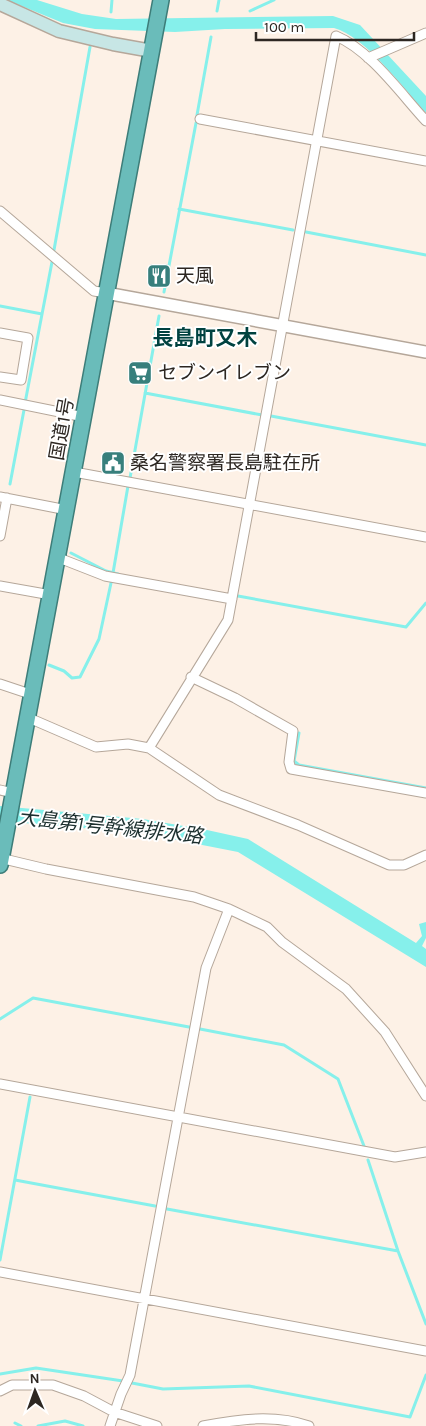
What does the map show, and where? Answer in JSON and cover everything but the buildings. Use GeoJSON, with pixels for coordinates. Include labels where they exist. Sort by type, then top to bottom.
{"type":"FeatureCollection","features":[{"type":"Feature","properties":{"kind":"highway","name":"国道1号"},"geometry":{"type":"LineString","coordinates":[[0,860],[6,836],[8,794],[29,718],[161,0]]}},
{"type":"Feature","properties":{"kind":"main road"},"geometry":{"type":"LineString","coordinates":[[0,4],[59,31],[113,44],[154,44]]}},
{"type":"Feature","properties":{"kind":"street"},"geometry":{"type":"LineString","coordinates":[[369,58],[426,33]]}},
{"type":"Feature","properties":{"kind":"street"},"geometry":{"type":"LineString","coordinates":[[149,748],[191,677],[228,620],[336,36],[347,41],[369,58],[426,120]]}},
{"type":"Feature","properties":{"kind":"street"},"geometry":{"type":"LineString","coordinates":[[200,119],[426,161]]}},
{"type":"Feature","properties":{"kind":"street"},"geometry":{"type":"LineString","coordinates":[[0,211],[94,291],[426,352]]}},
{"type":"Feature","properties":{"kind":"street"},"geometry":{"type":"LineString","coordinates":[[0,333],[28,338],[21,380],[0,377]]}},
{"type":"Feature","properties":{"kind":"street"},"geometry":{"type":"LineString","coordinates":[[0,400],[84,417]]}},
{"type":"Feature","properties":{"kind":"street"},"geometry":{"type":"LineString","coordinates":[[74,472],[426,538]]}},
{"type":"Feature","properties":{"kind":"street"},"geometry":{"type":"LineString","coordinates":[[0,536],[3,497],[68,510]]}},
{"type":"Feature","properties":{"kind":"street"},"geometry":{"type":"LineString","coordinates":[[58,558],[105,576],[232,599]]}},
{"type":"Feature","properties":{"kind":"street"},"geometry":{"type":"LineString","coordinates":[[0,586],[52,595]]}},
{"type":"Feature","properties":{"kind":"street"},"geometry":{"type":"LineString","coordinates":[[191,677],[235,698],[294,731],[289,762],[291,768],[426,793]]}},
{"type":"Feature","properties":{"kind":"street"},"geometry":{"type":"LineString","coordinates":[[0,684],[33,695]]}},
{"type":"Feature","properties":{"kind":"street"},"geometry":{"type":"LineString","coordinates":[[29,718],[96,747],[132,744],[149,748],[219,795],[298,824],[390,865],[404,865],[426,855]]}},
{"type":"Feature","properties":{"kind":"street"},"geometry":{"type":"LineString","coordinates":[[0,860],[194,897],[229,909],[267,927],[282,942],[346,989],[385,1032],[426,1096]]}},
{"type":"Feature","properties":{"kind":"street"},"geometry":{"type":"LineString","coordinates":[[110,1426],[130,1375],[146,1299],[206,968],[229,909]]}},
{"type":"Feature","properties":{"kind":"street"},"geometry":{"type":"LineString","coordinates":[[0,1084],[395,1157],[426,1152]]}},
{"type":"Feature","properties":{"kind":"street"},"geometry":{"type":"LineString","coordinates":[[0,1272],[426,1351]]}},
{"type":"Feature","properties":{"kind":"street"},"geometry":{"type":"LineString","coordinates":[[0,1391],[12,1385],[53,1385],[84,1396],[114,1412],[157,1426]]}},
{"type":"Feature","properties":{"kind":"street"},"geometry":{"type":"LineString","coordinates":[[203,1426],[224,1422],[280,1418],[309,1426]]}},
{"type":"Feature","properties":{"kind":"water"},"geometry":{"type":"Polygon","coordinates":[[[7,0],[37,0],[82,14],[116,19],[333,16],[360,25],[426,96],[426,113],[371,52],[346,33],[334,28],[225,29],[175,32],[95,29],[63,23],[7,0]]]}},
{"type":"Feature","properties":{"kind":"water","name":"大島第1号幹線排水路"},"geometry":{"type":"Polygon","coordinates":[[[0,806],[143,819],[248,839],[416,943],[422,936],[419,924],[426,922],[426,938],[422,946],[426,949],[426,967],[238,852],[141,833],[0,821],[0,806]]]}},
{"type":"Feature","properties":{"kind":"waterway"},"geometry":{"type":"LineString","coordinates":[[111,12],[112,0]]}},
{"type":"Feature","properties":{"kind":"waterway"},"geometry":{"type":"LineString","coordinates":[[217,11],[219,0]]}},
{"type":"Feature","properties":{"kind":"waterway"},"geometry":{"type":"LineString","coordinates":[[250,11],[274,0]]}},
{"type":"Feature","properties":{"kind":"waterway"},"geometry":{"type":"LineString","coordinates":[[197,115],[211,37]]}},
{"type":"Feature","properties":{"kind":"waterway"},"geometry":{"type":"LineString","coordinates":[[54,250],[90,47]]}},
{"type":"Feature","properties":{"kind":"waterway"},"geometry":{"type":"LineString","coordinates":[[164,292],[196,123]]}},
{"type":"Feature","properties":{"kind":"waterway"},"geometry":{"type":"LineString","coordinates":[[179,209],[293,230]]}},
{"type":"Feature","properties":{"kind":"waterway"},"geometry":{"type":"LineString","coordinates":[[306,232],[426,255]]}},
{"type":"Feature","properties":{"kind":"waterway"},"geometry":{"type":"LineString","coordinates":[[25,403],[52,262]]}},
{"type":"Feature","properties":{"kind":"waterway"},"geometry":{"type":"LineString","coordinates":[[0,306],[42,314]]}},
{"type":"Feature","properties":{"kind":"waterway"},"geometry":{"type":"LineString","coordinates":[[130,478],[159,316]]}},
{"type":"Feature","properties":{"kind":"waterway"},"geometry":{"type":"LineString","coordinates":[[145,393],[262,415]]}},
{"type":"Feature","properties":{"kind":"waterway"},"geometry":{"type":"LineString","coordinates":[[10,484],[24,410]]}},
{"type":"Feature","properties":{"kind":"waterway"},"geometry":{"type":"LineString","coordinates":[[271,416],[426,445]]}},
{"type":"Feature","properties":{"kind":"waterway"},"geometry":{"type":"LineString","coordinates":[[113,573],[128,486]]}},
{"type":"Feature","properties":{"kind":"waterway"},"geometry":{"type":"LineString","coordinates":[[71,553],[106,571],[118,574]]}},
{"type":"Feature","properties":{"kind":"waterway"},"geometry":{"type":"LineString","coordinates":[[49,665],[64,671],[72,678],[80,677],[99,639],[111,583]]}},
{"type":"Feature","properties":{"kind":"waterway"},"geometry":{"type":"LineString","coordinates":[[238,596],[406,627],[426,603]]}},
{"type":"Feature","properties":{"kind":"waterway"},"geometry":{"type":"LineString","coordinates":[[299,733],[294,761],[299,765],[426,788]]}},
{"type":"Feature","properties":{"kind":"waterway"},"geometry":{"type":"LineString","coordinates":[[0,1019],[33,998],[189,1027]]}},
{"type":"Feature","properties":{"kind":"waterway"},"geometry":{"type":"LineString","coordinates":[[200,1029],[284,1045],[338,1079],[364,1146]]}},
{"type":"Feature","properties":{"kind":"waterway"},"geometry":{"type":"LineString","coordinates":[[0,1260],[30,1097]]}},
{"type":"Feature","properties":{"kind":"waterway"},"geometry":{"type":"LineString","coordinates":[[368,1160],[398,1251],[426,1324]]}},
{"type":"Feature","properties":{"kind":"waterway"},"geometry":{"type":"LineString","coordinates":[[15,1180],[155,1206]]}},
{"type":"Feature","properties":{"kind":"waterway"},"geometry":{"type":"LineString","coordinates":[[167,1209],[398,1251]]}},
{"type":"Feature","properties":{"kind":"waterway"},"geometry":{"type":"LineString","coordinates":[[0,1374],[36,1368],[123,1381]]}},
{"type":"Feature","properties":{"kind":"waterway"},"geometry":{"type":"LineString","coordinates":[[132,1383],[163,1389],[249,1386],[410,1417],[426,1375]]}},
{"type":"Feature","properties":{"kind":"waterway"},"geometry":{"type":"LineString","coordinates":[[38,1426],[65,1421],[83,1426]]}},
{"type":"Feature","properties":{"kind":"waterway"},"geometry":{"type":"LineString","coordinates":[[15,1423],[21,1426]]}},
{"type":"Feature","properties":{"kind":"place","name":"天風"},"geometry":{"type":"Point","coordinates":[159,276]}},
{"type":"Feature","properties":{"kind":"place","name":"セブンイレブン"},"geometry":{"type":"Point","coordinates":[140,373]}},
{"type":"Feature","properties":{"kind":"place","name":"桑名警察署長島駐在所"},"geometry":{"type":"Point","coordinates":[113,463]}},
{"type":"Feature","properties":{"kind":"district","name":"長島町又木"},"geometry":{"type":"Point","coordinates":[205,338]}}]}
